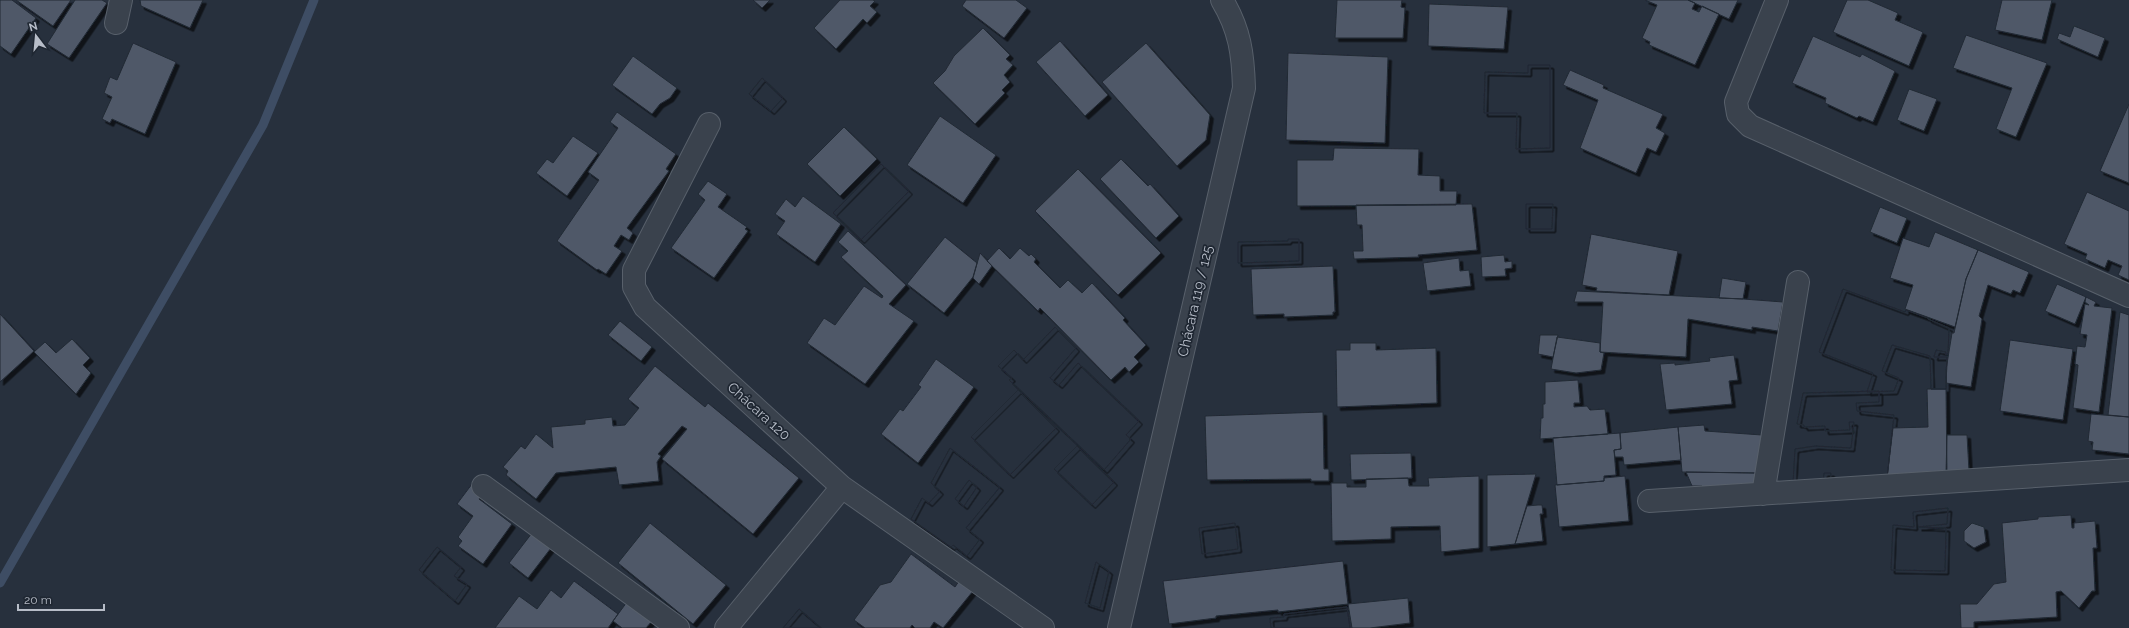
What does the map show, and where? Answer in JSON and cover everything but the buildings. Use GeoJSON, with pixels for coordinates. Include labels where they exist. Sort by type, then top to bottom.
{"type":"FeatureCollection","features":[{"type":"Feature","properties":{"kind":"street"},"geometry":{"type":"LineString","coordinates":[[116,24],[121,0]]}},
{"type":"Feature","properties":{"kind":"street","name":"Chácara 119 / 125"},"geometry":{"type":"LineString","coordinates":[[1119,628],[1244,88],[1243,52],[1233,18],[1222,0]]}},
{"type":"Feature","properties":{"kind":"street"},"geometry":{"type":"LineString","coordinates":[[1776,0],[1736,102],[1738,114],[1750,126],[2129,296]]}},
{"type":"Feature","properties":{"kind":"street","name":"Chácara 120"},"geometry":{"type":"LineString","coordinates":[[709,124],[634,270],[634,287],[645,307],[842,487],[1043,628]]}},
{"type":"Feature","properties":{"kind":"street"},"geometry":{"type":"LineString","coordinates":[[1763,494],[1798,282]]}},
{"type":"Feature","properties":{"kind":"street"},"geometry":{"type":"LineString","coordinates":[[1649,501],[2129,470]]}},
{"type":"Feature","properties":{"kind":"street"},"geometry":{"type":"LineString","coordinates":[[483,486],[678,628]]}},
{"type":"Feature","properties":{"kind":"street"},"geometry":{"type":"LineString","coordinates":[[726,628],[842,487]]}},
{"type":"Feature","properties":{"kind":"waterway"},"geometry":{"type":"LineString","coordinates":[[0,583],[263,125],[314,0]]}}]}
